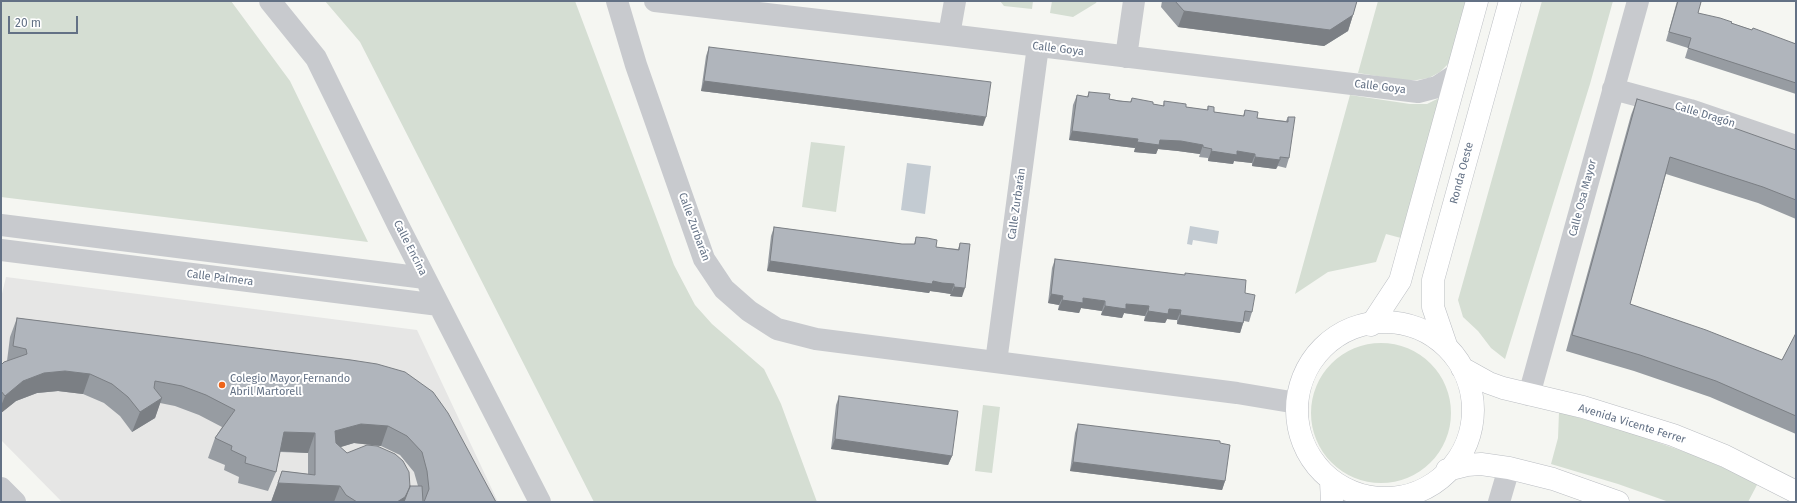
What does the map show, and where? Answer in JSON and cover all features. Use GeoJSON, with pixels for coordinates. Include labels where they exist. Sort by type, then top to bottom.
{"type":"FeatureCollection","features":[{"type":"Feature","properties":{"kind":"main road"},"geometry":{"type":"LineString","coordinates":[[1371,325],[1400,281],[1477,1]]}},
{"type":"Feature","properties":{"kind":"main road","name":"Ronda Oeste"},"geometry":{"type":"LineString","coordinates":[[1446,345],[1433,307],[1433,280],[1510,1]]}},
{"type":"Feature","properties":{"kind":"main road"},"geometry":{"type":"LineString","coordinates":[[1390,322],[1420,329],[1446,345],[1462,368],[1472,396],[1474,411],[1472,427],[1467,442],[1459,456],[1447,470],[1420,489],[1390,501],[1332,492],[1304,447],[1298,425],[1297,403],[1306,371],[1327,344],[1356,327],[1390,322]]}},
{"type":"Feature","properties":{"kind":"main road","name":"Avenida Vicente Ferrer"},"geometry":{"type":"LineString","coordinates":[[1462,368],[1489,383],[1528,395],[1583,407],[1673,435],[1725,456],[1796,492]]}},
{"type":"Feature","properties":{"kind":"main road"},"geometry":{"type":"LineString","coordinates":[[1447,470],[1467,465],[1481,464],[1509,468],[1553,480],[1618,502]]}},
{"type":"Feature","properties":{"kind":"street","name":"Calle Encina"},"geometry":{"type":"LineString","coordinates":[[270,1],[316,58],[425,278],[540,502]]}},
{"type":"Feature","properties":{"kind":"street","name":"Calle Zurbarán"},"geometry":{"type":"LineString","coordinates":[[617,1],[636,65],[704,259],[724,290],[749,311],[777,329],[816,339],[1297,403]]}},
{"type":"Feature","properties":{"kind":"street","name":"Calle Goya"},"geometry":{"type":"LineString","coordinates":[[655,1],[1418,92],[1436,87],[1457,74]]}},
{"type":"Feature","properties":{"kind":"street"},"geometry":{"type":"LineString","coordinates":[[949,35],[955,1]]}},
{"type":"Feature","properties":{"kind":"street"},"geometry":{"type":"LineString","coordinates":[[1126,57],[1134,1]]}},
{"type":"Feature","properties":{"kind":"street","name":"Calle Osa Mayor"},"geometry":{"type":"LineString","coordinates":[[1528,395],[1638,1]]}},
{"type":"Feature","properties":{"kind":"street","name":"Calle Zurbarán"},"geometry":{"type":"LineString","coordinates":[[996,362],[1038,46]]}},
{"type":"Feature","properties":{"kind":"street","name":"Calle Dragón"},"geometry":{"type":"LineString","coordinates":[[1613,89],[1690,110],[1796,146]]}},
{"type":"Feature","properties":{"kind":"street"},"geometry":{"type":"LineString","coordinates":[[1,225],[425,278]]}},
{"type":"Feature","properties":{"kind":"street","name":"Calle Palmera"},"geometry":{"type":"LineString","coordinates":[[1,250],[439,305]]}},
{"type":"Feature","properties":{"kind":"street"},"geometry":{"type":"LineString","coordinates":[[1499,502],[1509,468]]}},
{"type":"Feature","properties":{"kind":"street"},"geometry":{"type":"LineString","coordinates":[[1,488],[15,502]]}},
{"type":"Feature","properties":{"kind":"shaded area"},"geometry":{"type":"Polygon","coordinates":[[[1,1],[231,1],[290,81],[368,242],[1,197],[1,1]]]}},
{"type":"Feature","properties":{"kind":"shaded area"},"geometry":{"type":"Polygon","coordinates":[[[325,1],[575,1],[674,265],[695,305],[712,324],[764,369],[781,404],[817,502],[594,502],[360,42],[325,1]]]}},
{"type":"Feature","properties":{"kind":"shaded area"},"geometry":{"type":"Polygon","coordinates":[[[1000,1],[1033,1],[1032,9],[1004,6],[1000,1]]]}},
{"type":"Feature","properties":{"kind":"shaded area"},"geometry":{"type":"Polygon","coordinates":[[[1052,1],[1097,1],[1073,17],[1050,13],[1052,1]]]}},
{"type":"Feature","properties":{"kind":"shaded area"},"geometry":{"type":"Polygon","coordinates":[[[1378,1],[1467,1],[1449,63],[1440,72],[1429,78],[1417,80],[1402,80],[1358,73],[1378,1]]]}},
{"type":"Feature","properties":{"kind":"shaded area"},"geometry":{"type":"Polygon","coordinates":[[[1542,1],[1613,1],[1590,84],[1505,359],[1491,348],[1478,331],[1463,317],[1458,300],[1542,1]]]}},
{"type":"Feature","properties":{"kind":"shaded area"},"geometry":{"type":"Polygon","coordinates":[[[1350,95],[1410,104],[1427,104],[1439,98],[1401,238],[1386,234],[1376,262],[1328,272],[1295,294],[1350,95]]]}},
{"type":"Feature","properties":{"kind":"shaded area"},"geometry":{"type":"Polygon","coordinates":[[[811,142],[845,146],[836,212],[802,207],[811,142]]]}},
{"type":"Feature","properties":{"kind":"shaded area"},"geometry":{"type":"Polygon","coordinates":[[[907,163],[931,166],[925,214],[901,210],[907,163]]]}},
{"type":"Feature","properties":{"kind":"shaded area"},"geometry":{"type":"Polygon","coordinates":[[[1190,226],[1219,231],[1217,244],[1193,240],[1192,245],[1187,244],[1190,226]]]}},
{"type":"Feature","properties":{"kind":"shaded area","name":"Colegio Mayor Fernando Abril Martorell"},"geometry":{"type":"Polygon","coordinates":[[[6,277],[417,330],[498,502],[62,502],[1,440],[1,298],[6,277]]]}},
{"type":"Feature","properties":{"kind":"shaded area"},"geometry":{"type":"Polygon","coordinates":[[[1388,343],[1408,348],[1431,363],[1446,386],[1450,399],[1450,427],[1446,440],[1431,463],[1408,478],[1395,482],[1374,483],[1354,478],[1331,463],[1316,440],[1312,427],[1311,406],[1316,386],[1331,363],[1354,348],[1367,344],[1388,343]]]}},
{"type":"Feature","properties":{"kind":"shaded area"},"geometry":{"type":"Polygon","coordinates":[[[983,405],[1000,407],[992,473],[975,471],[983,405]]]}},
{"type":"Feature","properties":{"kind":"shaded area"},"geometry":{"type":"Polygon","coordinates":[[[1559,412],[1634,434],[1699,457],[1758,483],[1748,502],[1669,502],[1618,484],[1551,464],[1558,438],[1559,412]]]}},
{"type":"Feature","properties":{"kind":"building"},"geometry":{"type":"Polygon","coordinates":[[[1175,1],[1357,1],[1353,15],[1330,30],[1184,11],[1175,1]]]}},
{"type":"Feature","properties":{"kind":"building"},"geometry":{"type":"Polygon","coordinates":[[[1678,1],[1699,1],[1701,2],[1698,13],[1720,18],[1752,30],[1753,28],[1796,44],[1796,83],[1688,48],[1691,38],[1669,32],[1678,1]]]}},
{"type":"Feature","properties":{"kind":"building"},"geometry":{"type":"Polygon","coordinates":[[[709,47],[991,82],[986,117],[704,81],[709,47]]]}},
{"type":"Feature","properties":{"kind":"building"},"geometry":{"type":"Polygon","coordinates":[[[1089,92],[1110,94],[1109,99],[1119,101],[1131,102],[1132,98],[1153,102],[1153,104],[1164,106],[1164,101],[1186,104],[1186,107],[1208,110],[1208,106],[1214,107],[1214,112],[1244,116],[1245,110],[1258,112],[1257,118],[1288,122],[1288,117],[1295,117],[1289,158],[1280,157],[1280,160],[1255,157],[1255,154],[1237,151],[1237,155],[1211,151],[1212,149],[1203,147],[1203,145],[1181,141],[1160,140],[1159,145],[1137,142],[1138,139],[1072,131],[1077,95],[1088,97],[1089,92]]]}},
{"type":"Feature","properties":{"kind":"building"},"geometry":{"type":"Polygon","coordinates":[[[1637,99],[1723,124],[1796,150],[1796,200],[1763,187],[1670,157],[1630,304],[1706,330],[1782,360],[1796,333],[1796,416],[1716,381],[1640,355],[1572,335],[1637,99]]]}},
{"type":"Feature","properties":{"kind":"building"},"geometry":{"type":"Polygon","coordinates":[[[774,227],[902,244],[915,244],[916,237],[927,238],[937,240],[936,247],[959,250],[960,243],[970,244],[965,288],[954,287],[954,284],[933,281],[932,284],[770,261],[774,227]]]}},
{"type":"Feature","properties":{"kind":"building"},"geometry":{"type":"Polygon","coordinates":[[[1055,259],[1185,275],[1185,273],[1246,280],[1245,293],[1255,295],[1252,312],[1245,311],[1243,323],[1180,315],[1181,310],[1169,309],[1168,314],[1148,311],[1149,306],[1126,304],[1126,309],[1105,306],[1105,301],[1083,298],[1083,303],[1062,300],[1063,296],[1051,294],[1055,259]]]}},
{"type":"Feature","properties":{"kind":"building"},"geometry":{"type":"Polygon","coordinates":[[[17,318],[351,360],[377,364],[405,372],[433,392],[448,413],[496,502],[424,502],[429,489],[427,471],[422,452],[407,436],[388,426],[361,424],[335,431],[336,443],[347,453],[367,445],[377,446],[395,454],[403,461],[409,472],[410,487],[405,497],[397,502],[357,502],[346,495],[340,486],[278,483],[282,471],[315,475],[315,433],[284,432],[276,472],[245,463],[246,457],[231,450],[232,446],[215,438],[235,410],[206,395],[182,386],[155,381],[154,388],[162,398],[140,412],[128,397],[112,384],[90,374],[65,371],[44,373],[23,381],[5,396],[1,391],[1,365],[4,362],[27,354],[26,349],[13,346],[17,318]]]}},
{"type":"Feature","properties":{"kind":"building"},"geometry":{"type":"Polygon","coordinates":[[[839,396],[958,411],[952,456],[835,439],[839,396]]]}},
{"type":"Feature","properties":{"kind":"building"},"geometry":{"type":"Polygon","coordinates":[[[1078,424],[1220,441],[1220,443],[1230,445],[1225,481],[1073,462],[1078,424]]]}},
{"type":"Feature","properties":{"kind":"building"},"geometry":{"type":"Polygon","coordinates":[[[410,486],[422,486],[423,502],[404,502],[410,486]]]}},
{"type":"Feature","properties":{"kind":"place","name":"Colegio Mayor Fernando Abril Martorell"},"geometry":{"type":"Point","coordinates":[222,385]}}]}
